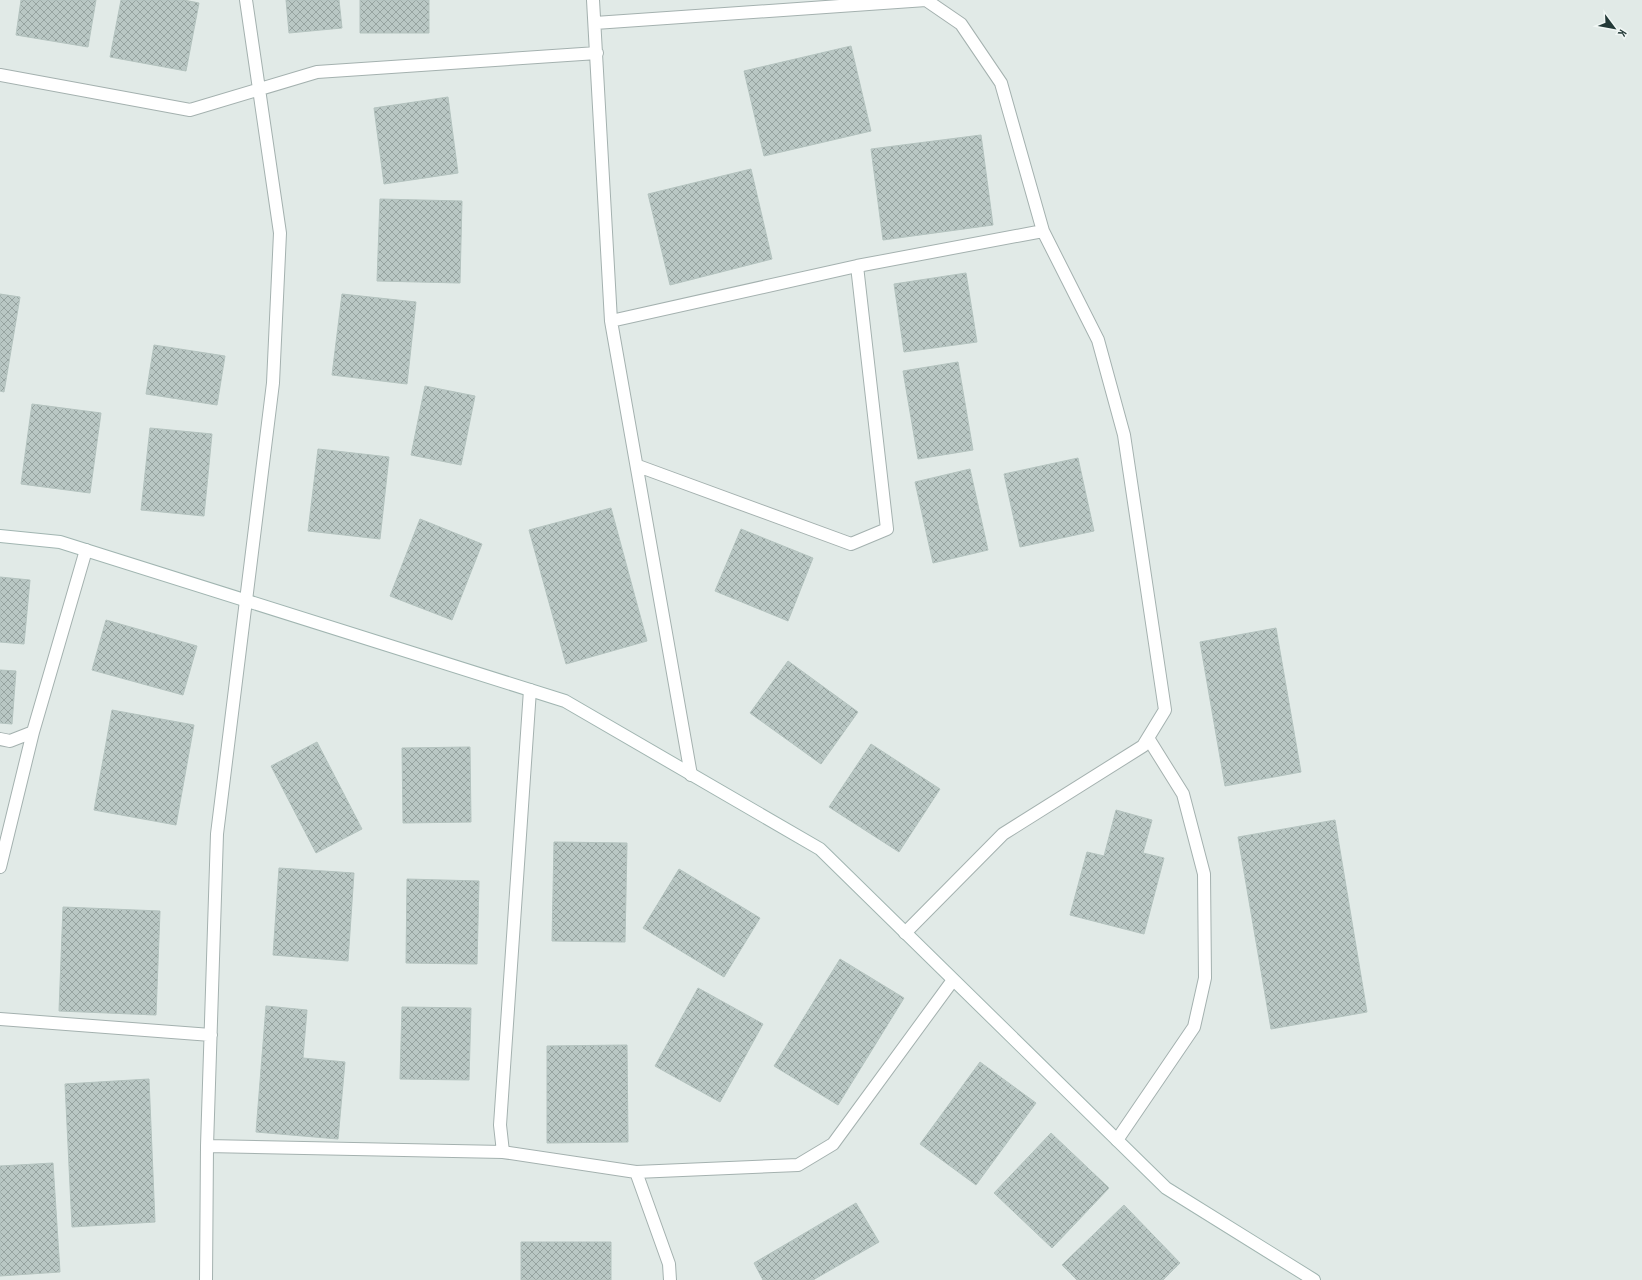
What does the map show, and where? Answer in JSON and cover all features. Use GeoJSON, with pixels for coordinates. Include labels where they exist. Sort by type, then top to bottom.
{"type":"FeatureCollection","features":[{"type":"Feature","properties":{"kind":"street"},"geometry":{"type":"LineString","coordinates":[[206,1280],[207,1146],[217,834],[245,600],[274,383],[280,233],[246,0]]}},
{"type":"Feature","properties":{"kind":"street"},"geometry":{"type":"LineString","coordinates":[[593,0],[611,322],[638,466],[691,775]]}},
{"type":"Feature","properties":{"kind":"street"},"geometry":{"type":"LineString","coordinates":[[595,23],[926,0],[961,24],[1001,83],[1043,231],[1098,340],[1124,435],[1165,710],[1143,746],[1003,834],[905,933]]}},
{"type":"Feature","properties":{"kind":"street"},"geometry":{"type":"LineString","coordinates":[[0,75],[190,110],[317,72],[596,53]]}},
{"type":"Feature","properties":{"kind":"street"},"geometry":{"type":"LineString","coordinates":[[611,322],[857,266],[1043,231]]}},
{"type":"Feature","properties":{"kind":"street"},"geometry":{"type":"LineString","coordinates":[[638,466],[851,544],[887,529],[857,266]]}},
{"type":"Feature","properties":{"kind":"street"},"geometry":{"type":"LineString","coordinates":[[0,536],[60,542],[565,701],[820,849],[1166,1188],[1314,1280]]}},
{"type":"Feature","properties":{"kind":"street"},"geometry":{"type":"LineString","coordinates":[[0,866],[33,732],[86,550]]}},
{"type":"Feature","properties":{"kind":"street"},"geometry":{"type":"LineString","coordinates":[[503,1152],[500,1125],[530,690]]}},
{"type":"Feature","properties":{"kind":"street"},"geometry":{"type":"LineString","coordinates":[[0,739],[10,741],[33,732]]}},
{"type":"Feature","properties":{"kind":"street"},"geometry":{"type":"LineString","coordinates":[[1117,1140],[1194,1027],[1205,978],[1204,874],[1183,794],[1148,738]]}},
{"type":"Feature","properties":{"kind":"street"},"geometry":{"type":"LineString","coordinates":[[207,1146],[503,1152],[636,1172],[798,1165],[833,1144],[954,980]]}},
{"type":"Feature","properties":{"kind":"street"},"geometry":{"type":"LineString","coordinates":[[0,1018],[211,1035]]}},
{"type":"Feature","properties":{"kind":"street"},"geometry":{"type":"LineString","coordinates":[[636,1172],[669,1264],[670,1280]]}},
{"type":"Feature","properties":{"kind":"building"},"geometry":{"type":"Polygon","coordinates":[[[21,0],[96,0],[88,47],[16,35],[21,0]]]}},
{"type":"Feature","properties":{"kind":"building"},"geometry":{"type":"Polygon","coordinates":[[[121,0],[184,0],[199,3],[186,71],[110,57],[121,0]]]}},
{"type":"Feature","properties":{"kind":"building"},"geometry":{"type":"Polygon","coordinates":[[[286,0],[339,0],[342,28],[289,33],[286,0]]]}},
{"type":"Feature","properties":{"kind":"building"},"geometry":{"type":"Polygon","coordinates":[[[360,0],[429,0],[429,33],[360,33],[360,0]]]}},
{"type":"Feature","properties":{"kind":"building"},"geometry":{"type":"Polygon","coordinates":[[[851,46],[871,131],[764,156],[744,71],[851,46]]]}},
{"type":"Feature","properties":{"kind":"building"},"geometry":{"type":"Polygon","coordinates":[[[448,97],[458,173],[384,184],[374,108],[448,97]]]}},
{"type":"Feature","properties":{"kind":"building"},"geometry":{"type":"Polygon","coordinates":[[[981,135],[993,225],[883,240],[871,149],[981,135]]]}},
{"type":"Feature","properties":{"kind":"building"},"geometry":{"type":"Polygon","coordinates":[[[751,169],[772,259],[670,285],[648,194],[751,169]]]}},
{"type":"Feature","properties":{"kind":"building"},"geometry":{"type":"Polygon","coordinates":[[[380,199],[462,201],[460,283],[377,281],[380,199]]]}},
{"type":"Feature","properties":{"kind":"building"},"geometry":{"type":"Polygon","coordinates":[[[966,273],[977,342],[904,352],[894,284],[966,273]]]}},
{"type":"Feature","properties":{"kind":"building"},"geometry":{"type":"Polygon","coordinates":[[[0,294],[20,297],[4,392],[0,391],[0,294]]]}},
{"type":"Feature","properties":{"kind":"building"},"geometry":{"type":"Polygon","coordinates":[[[342,294],[416,302],[407,384],[332,375],[342,294]]]}},
{"type":"Feature","properties":{"kind":"building"},"geometry":{"type":"Polygon","coordinates":[[[154,345],[225,356],[217,405],[146,394],[154,345]]]}},
{"type":"Feature","properties":{"kind":"building"},"geometry":{"type":"Polygon","coordinates":[[[958,362],[973,450],[918,459],[903,371],[958,362]]]}},
{"type":"Feature","properties":{"kind":"building"},"geometry":{"type":"Polygon","coordinates":[[[425,386],[475,396],[461,465],[411,455],[425,386]]]}},
{"type":"Feature","properties":{"kind":"building"},"geometry":{"type":"Polygon","coordinates":[[[32,404],[101,413],[90,493],[21,484],[32,404]]]}},
{"type":"Feature","properties":{"kind":"building"},"geometry":{"type":"Polygon","coordinates":[[[150,428],[212,434],[204,516],[141,510],[150,428]]]}},
{"type":"Feature","properties":{"kind":"building"},"geometry":{"type":"Polygon","coordinates":[[[318,449],[389,457],[380,539],[308,531],[318,449]]]}},
{"type":"Feature","properties":{"kind":"building"},"geometry":{"type":"Polygon","coordinates":[[[1078,458],[1094,531],[1020,547],[1004,474],[1078,458]]]}},
{"type":"Feature","properties":{"kind":"building"},"geometry":{"type":"Polygon","coordinates":[[[970,469],[988,550],[933,563],[915,482],[970,469]]]}},
{"type":"Feature","properties":{"kind":"building"},"geometry":{"type":"Polygon","coordinates":[[[611,508],[647,641],[566,664],[529,530],[611,508]]]}},
{"type":"Feature","properties":{"kind":"building"},"geometry":{"type":"Polygon","coordinates":[[[420,519],[482,544],[452,620],[390,596],[420,519]]]}},
{"type":"Feature","properties":{"kind":"building"},"geometry":{"type":"Polygon","coordinates":[[[741,529],[813,558],[788,621],[715,591],[741,529]]]}},
{"type":"Feature","properties":{"kind":"building"},"geometry":{"type":"Polygon","coordinates":[[[0,577],[30,580],[24,644],[0,642],[0,577]]]}},
{"type":"Feature","properties":{"kind":"building"},"geometry":{"type":"Polygon","coordinates":[[[106,620],[197,646],[183,695],[92,670],[106,620]]]}},
{"type":"Feature","properties":{"kind":"building"},"geometry":{"type":"Polygon","coordinates":[[[1276,628],[1301,772],[1225,786],[1200,642],[1276,628]]]}},
{"type":"Feature","properties":{"kind":"building"},"geometry":{"type":"Polygon","coordinates":[[[788,661],[858,712],[821,764],[750,713],[788,661]]]}},
{"type":"Feature","properties":{"kind":"building"},"geometry":{"type":"Polygon","coordinates":[[[0,670],[16,671],[12,724],[0,723],[0,670]]]}},
{"type":"Feature","properties":{"kind":"building"},"geometry":{"type":"Polygon","coordinates":[[[112,710],[194,725],[176,825],[94,810],[112,710]]]}},
{"type":"Feature","properties":{"kind":"building"},"geometry":{"type":"Polygon","coordinates":[[[317,742],[362,829],[316,853],[271,766],[317,742]]]}},
{"type":"Feature","properties":{"kind":"building"},"geometry":{"type":"Polygon","coordinates":[[[871,744],[940,789],[899,852],[829,807],[871,744]]]}},
{"type":"Feature","properties":{"kind":"building"},"geometry":{"type":"Polygon","coordinates":[[[470,747],[471,822],[403,823],[402,748],[470,747]]]}},
{"type":"Feature","properties":{"kind":"building"},"geometry":{"type":"Polygon","coordinates":[[[1116,810],[1152,820],[1143,853],[1164,858],[1144,934],[1070,915],[1087,852],[1104,856],[1116,810]]]}},
{"type":"Feature","properties":{"kind":"building"},"geometry":{"type":"Polygon","coordinates":[[[1335,820],[1367,1012],[1271,1029],[1238,837],[1335,820]]]}},
{"type":"Feature","properties":{"kind":"building"},"geometry":{"type":"Polygon","coordinates":[[[554,842],[627,843],[625,942],[552,941],[554,842]]]}},
{"type":"Feature","properties":{"kind":"building"},"geometry":{"type":"Polygon","coordinates":[[[279,868],[354,873],[348,961],[273,955],[279,868]]]}},
{"type":"Feature","properties":{"kind":"building"},"geometry":{"type":"Polygon","coordinates":[[[679,869],[760,918],[724,977],[643,928],[679,869]]]}},
{"type":"Feature","properties":{"kind":"building"},"geometry":{"type":"Polygon","coordinates":[[[407,879],[479,881],[477,964],[406,963],[407,879]]]}},
{"type":"Feature","properties":{"kind":"building"},"geometry":{"type":"Polygon","coordinates":[[[63,907],[160,911],[156,1015],[59,1011],[63,907]]]}},
{"type":"Feature","properties":{"kind":"building"},"geometry":{"type":"Polygon","coordinates":[[[840,959],[904,998],[838,1105],[774,1066],[840,959]]]}},
{"type":"Feature","properties":{"kind":"building"},"geometry":{"type":"Polygon","coordinates":[[[698,988],[763,1024],[720,1102],[655,1066],[698,988]]]}},
{"type":"Feature","properties":{"kind":"building"},"geometry":{"type":"Polygon","coordinates":[[[266,1006],[307,1010],[303,1058],[345,1062],[338,1139],[256,1132],[266,1006]]]}},
{"type":"Feature","properties":{"kind":"building"},"geometry":{"type":"Polygon","coordinates":[[[402,1007],[471,1008],[469,1080],[400,1079],[402,1007]]]}},
{"type":"Feature","properties":{"kind":"building"},"geometry":{"type":"Polygon","coordinates":[[[627,1045],[628,1142],[547,1143],[547,1046],[627,1045]]]}},
{"type":"Feature","properties":{"kind":"building"},"geometry":{"type":"Polygon","coordinates":[[[980,1062],[1036,1103],[976,1185],[920,1144],[980,1062]]]}},
{"type":"Feature","properties":{"kind":"building"},"geometry":{"type":"Polygon","coordinates":[[[149,1079],[155,1222],[72,1227],[65,1084],[149,1079]]]}},
{"type":"Feature","properties":{"kind":"building"},"geometry":{"type":"Polygon","coordinates":[[[1051,1133],[1109,1188],[1052,1248],[994,1193],[1051,1133]]]}},
{"type":"Feature","properties":{"kind":"building"},"geometry":{"type":"Polygon","coordinates":[[[53,1163],[60,1272],[0,1276],[0,1166],[53,1163]]]}},
{"type":"Feature","properties":{"kind":"building"},"geometry":{"type":"Polygon","coordinates":[[[856,1203],[879,1242],[813,1280],[763,1280],[754,1263],[856,1203]]]}},
{"type":"Feature","properties":{"kind":"building"},"geometry":{"type":"Polygon","coordinates":[[[1124,1205],[1180,1263],[1163,1280],[1077,1280],[1062,1265],[1124,1205]]]}},
{"type":"Feature","properties":{"kind":"building"},"geometry":{"type":"Polygon","coordinates":[[[521,1242],[611,1242],[611,1280],[521,1280],[521,1242]]]}}]}
